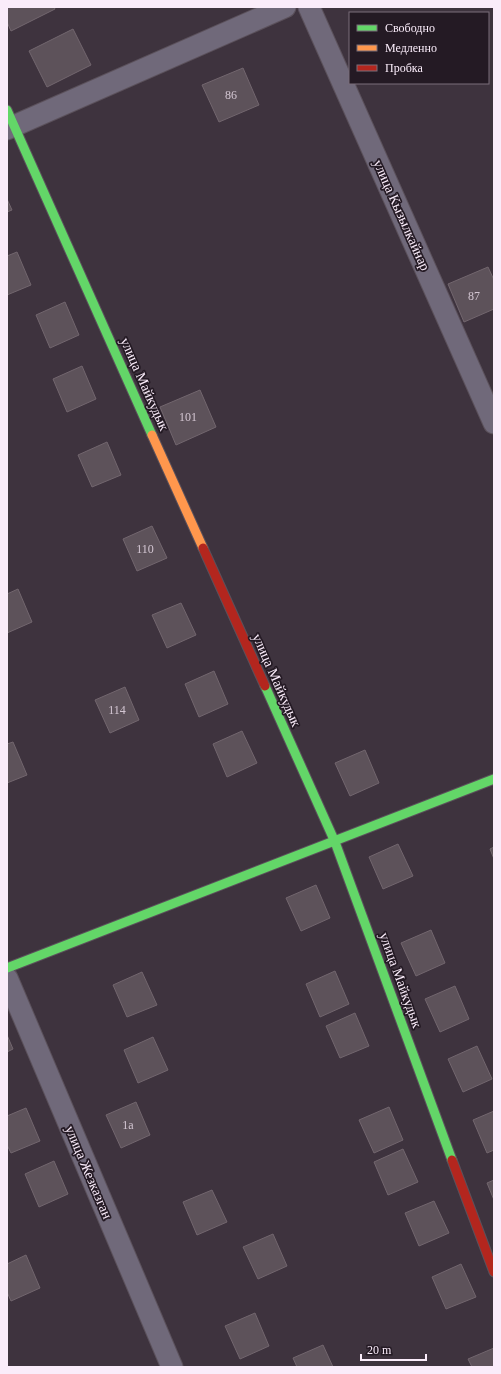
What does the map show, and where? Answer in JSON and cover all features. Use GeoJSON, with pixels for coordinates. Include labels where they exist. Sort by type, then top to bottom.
{"type":"FeatureCollection","features":[{"type":"Feature","properties":{"kind":"street"},"geometry":{"type":"LineString","coordinates":[[9,122],[285,7]]}},
{"type":"Feature","properties":{"kind":"street","name":"улица Кызылкайнар"},"geometry":{"type":"LineString","coordinates":[[309,7],[494,423]]}},
{"type":"Feature","properties":{"kind":"street","name":"улица Майкудык"},"geometry":{"type":"LineString","coordinates":[[9,122],[335,842],[494,1272]]}},
{"type":"Feature","properties":{"kind":"street"},"geometry":{"type":"LineString","coordinates":[[7,968],[335,842],[494,779]]}},
{"type":"Feature","properties":{"kind":"street","name":"улица Жезказган"},"geometry":{"type":"LineString","coordinates":[[7,978],[172,1367]]}},
{"type":"Feature","properties":{"kind":"building"},"geometry":{"type":"Polygon","coordinates":[[[7,7],[54,7],[55,9],[11,31],[7,22],[7,7]]]}},
{"type":"Feature","properties":{"kind":"building"},"geometry":{"type":"Polygon","coordinates":[[[73,29],[91,65],[47,87],[29,51],[73,29]]]}},
{"type":"Feature","properties":{"kind":"building"},"geometry":{"type":"Polygon","coordinates":[[[243,68],[259,105],[219,122],[202,85],[243,68]]]}},
{"type":"Feature","properties":{"kind":"building"},"geometry":{"type":"Polygon","coordinates":[[[7,199],[12,210],[7,212],[7,199]]]}},
{"type":"Feature","properties":{"kind":"building"},"geometry":{"type":"Polygon","coordinates":[[[17,252],[31,285],[7,295],[7,256],[17,252]]]}},
{"type":"Feature","properties":{"kind":"building"},"geometry":{"type":"Polygon","coordinates":[[[488,267],[494,280],[494,309],[464,322],[448,284],[488,267]]]}},
{"type":"Feature","properties":{"kind":"building"},"geometry":{"type":"Polygon","coordinates":[[[65,302],[79,335],[50,348],[36,315],[65,302]]]}},
{"type":"Feature","properties":{"kind":"building"},"geometry":{"type":"Polygon","coordinates":[[[82,366],[96,399],[67,412],[53,379],[82,366]]]}},
{"type":"Feature","properties":{"kind":"building"},"geometry":{"type":"Polygon","coordinates":[[[200,390],[216,427],[176,445],[160,407],[200,390]]]}},
{"type":"Feature","properties":{"kind":"building"},"geometry":{"type":"Polygon","coordinates":[[[107,442],[121,475],[92,487],[78,455],[107,442]]]}},
{"type":"Feature","properties":{"kind":"building"},"geometry":{"type":"Polygon","coordinates":[[[152,526],[167,558],[137,571],[123,539],[152,526]]]}},
{"type":"Feature","properties":{"kind":"building"},"geometry":{"type":"Polygon","coordinates":[[[18,589],[32,622],[7,633],[7,594],[18,589]]]}},
{"type":"Feature","properties":{"kind":"building"},"geometry":{"type":"Polygon","coordinates":[[[181,603],[196,635],[167,648],[152,615],[181,603]]]}},
{"type":"Feature","properties":{"kind":"building"},"geometry":{"type":"Polygon","coordinates":[[[214,671],[228,704],[199,717],[185,684],[214,671]]]}},
{"type":"Feature","properties":{"kind":"building"},"geometry":{"type":"Polygon","coordinates":[[[125,687],[139,720],[110,733],[95,700],[125,687]]]}},
{"type":"Feature","properties":{"kind":"building"},"geometry":{"type":"Polygon","coordinates":[[[242,731],[257,763],[227,777],[213,744],[242,731]]]}},
{"type":"Feature","properties":{"kind":"building"},"geometry":{"type":"Polygon","coordinates":[[[13,742],[27,775],[7,783],[7,744],[13,742]]]}},
{"type":"Feature","properties":{"kind":"building"},"geometry":{"type":"Polygon","coordinates":[[[365,750],[379,783],[350,796],[335,763],[365,750]]]}},
{"type":"Feature","properties":{"kind":"building"},"geometry":{"type":"Polygon","coordinates":[[[398,844],[413,876],[383,889],[369,857],[398,844]]]}},
{"type":"Feature","properties":{"kind":"building"},"geometry":{"type":"Polygon","coordinates":[[[494,847],[494,859],[490,849],[494,847]]]}},
{"type":"Feature","properties":{"kind":"building"},"geometry":{"type":"Polygon","coordinates":[[[316,885],[330,918],[301,931],[286,898],[316,885]]]}},
{"type":"Feature","properties":{"kind":"building"},"geometry":{"type":"Polygon","coordinates":[[[431,930],[445,963],[416,976],[401,943],[431,930]]]}},
{"type":"Feature","properties":{"kind":"building"},"geometry":{"type":"Polygon","coordinates":[[[335,971],[349,1004],[320,1017],[306,984],[335,971]]]}},
{"type":"Feature","properties":{"kind":"building"},"geometry":{"type":"Polygon","coordinates":[[[142,972],[157,1005],[127,1017],[113,985],[142,972]]]}},
{"type":"Feature","properties":{"kind":"building"},"geometry":{"type":"Polygon","coordinates":[[[455,986],[469,1019],[440,1032],[425,999],[455,986]]]}},
{"type":"Feature","properties":{"kind":"building"},"geometry":{"type":"Polygon","coordinates":[[[355,1013],[369,1046],[340,1058],[326,1026],[355,1013]]]}},
{"type":"Feature","properties":{"kind":"building"},"geometry":{"type":"Polygon","coordinates":[[[7,1035],[13,1049],[7,1052],[7,1035]]]}},
{"type":"Feature","properties":{"kind":"building"},"geometry":{"type":"Polygon","coordinates":[[[153,1037],[168,1070],[138,1083],[124,1050],[153,1037]]]}},
{"type":"Feature","properties":{"kind":"building"},"geometry":{"type":"Polygon","coordinates":[[[477,1046],[492,1079],[463,1092],[448,1059],[477,1046]]]}},
{"type":"Feature","properties":{"kind":"building"},"geometry":{"type":"Polygon","coordinates":[[[136,1102],[150,1135],[121,1148],[106,1115],[136,1102]]]}},
{"type":"Feature","properties":{"kind":"building"},"geometry":{"type":"Polygon","coordinates":[[[389,1107],[403,1140],[374,1153],[359,1120],[389,1107]]]}},
{"type":"Feature","properties":{"kind":"building"},"geometry":{"type":"Polygon","coordinates":[[[26,1108],[40,1141],[11,1153],[7,1145],[7,1116],[26,1108]]]}},
{"type":"Feature","properties":{"kind":"building"},"geometry":{"type":"Polygon","coordinates":[[[494,1111],[494,1150],[487,1153],[473,1120],[494,1111]]]}},
{"type":"Feature","properties":{"kind":"building"},"geometry":{"type":"Polygon","coordinates":[[[403,1149],[418,1182],[388,1195],[374,1162],[403,1149]]]}},
{"type":"Feature","properties":{"kind":"building"},"geometry":{"type":"Polygon","coordinates":[[[54,1161],[68,1194],[39,1207],[25,1174],[54,1161]]]}},
{"type":"Feature","properties":{"kind":"building"},"geometry":{"type":"Polygon","coordinates":[[[494,1180],[494,1200],[487,1183],[494,1180]]]}},
{"type":"Feature","properties":{"kind":"building"},"geometry":{"type":"Polygon","coordinates":[[[212,1190],[227,1222],[197,1235],[183,1202],[212,1190]]]}},
{"type":"Feature","properties":{"kind":"building"},"geometry":{"type":"Polygon","coordinates":[[[434,1201],[449,1233],[419,1246],[405,1213],[434,1201]]]}},
{"type":"Feature","properties":{"kind":"building"},"geometry":{"type":"Polygon","coordinates":[[[273,1234],[287,1266],[258,1279],[243,1247],[273,1234]]]}},
{"type":"Feature","properties":{"kind":"building"},"geometry":{"type":"Polygon","coordinates":[[[26,1255],[40,1288],[11,1301],[7,1292],[7,1264],[26,1255]]]}},
{"type":"Feature","properties":{"kind":"building"},"geometry":{"type":"Polygon","coordinates":[[[461,1264],[476,1297],[446,1309],[432,1277],[461,1264]]]}},
{"type":"Feature","properties":{"kind":"building"},"geometry":{"type":"Polygon","coordinates":[[[255,1313],[269,1346],[240,1359],[225,1326],[255,1313]]]}},
{"type":"Feature","properties":{"kind":"building"},"geometry":{"type":"Polygon","coordinates":[[[323,1345],[333,1367],[297,1367],[293,1358],[323,1345]]]}},
{"type":"Feature","properties":{"kind":"building"},"geometry":{"type":"Polygon","coordinates":[[[494,1348],[494,1367],[472,1367],[468,1359],[494,1348]]]}},
{"type":"Feature","properties":{"kind":"traffic: fast"},"geometry":{"type":"LineString","coordinates":[[7,110],[152,435]]}},
{"type":"Feature","properties":{"kind":"traffic: fast"},"geometry":{"type":"LineString","coordinates":[[265,686],[335,842],[452,1160]]}},
{"type":"Feature","properties":{"kind":"traffic: fast"},"geometry":{"type":"LineString","coordinates":[[7,968],[494,779]]}},
{"type":"Feature","properties":{"kind":"traffic: slow"},"geometry":{"type":"LineString","coordinates":[[152,435],[203,548]]}},
{"type":"Feature","properties":{"kind":"traffic: jam"},"geometry":{"type":"LineString","coordinates":[[203,548],[265,686]]}},
{"type":"Feature","properties":{"kind":"traffic: jam"},"geometry":{"type":"LineString","coordinates":[[452,1160],[494,1272]]}}]}
